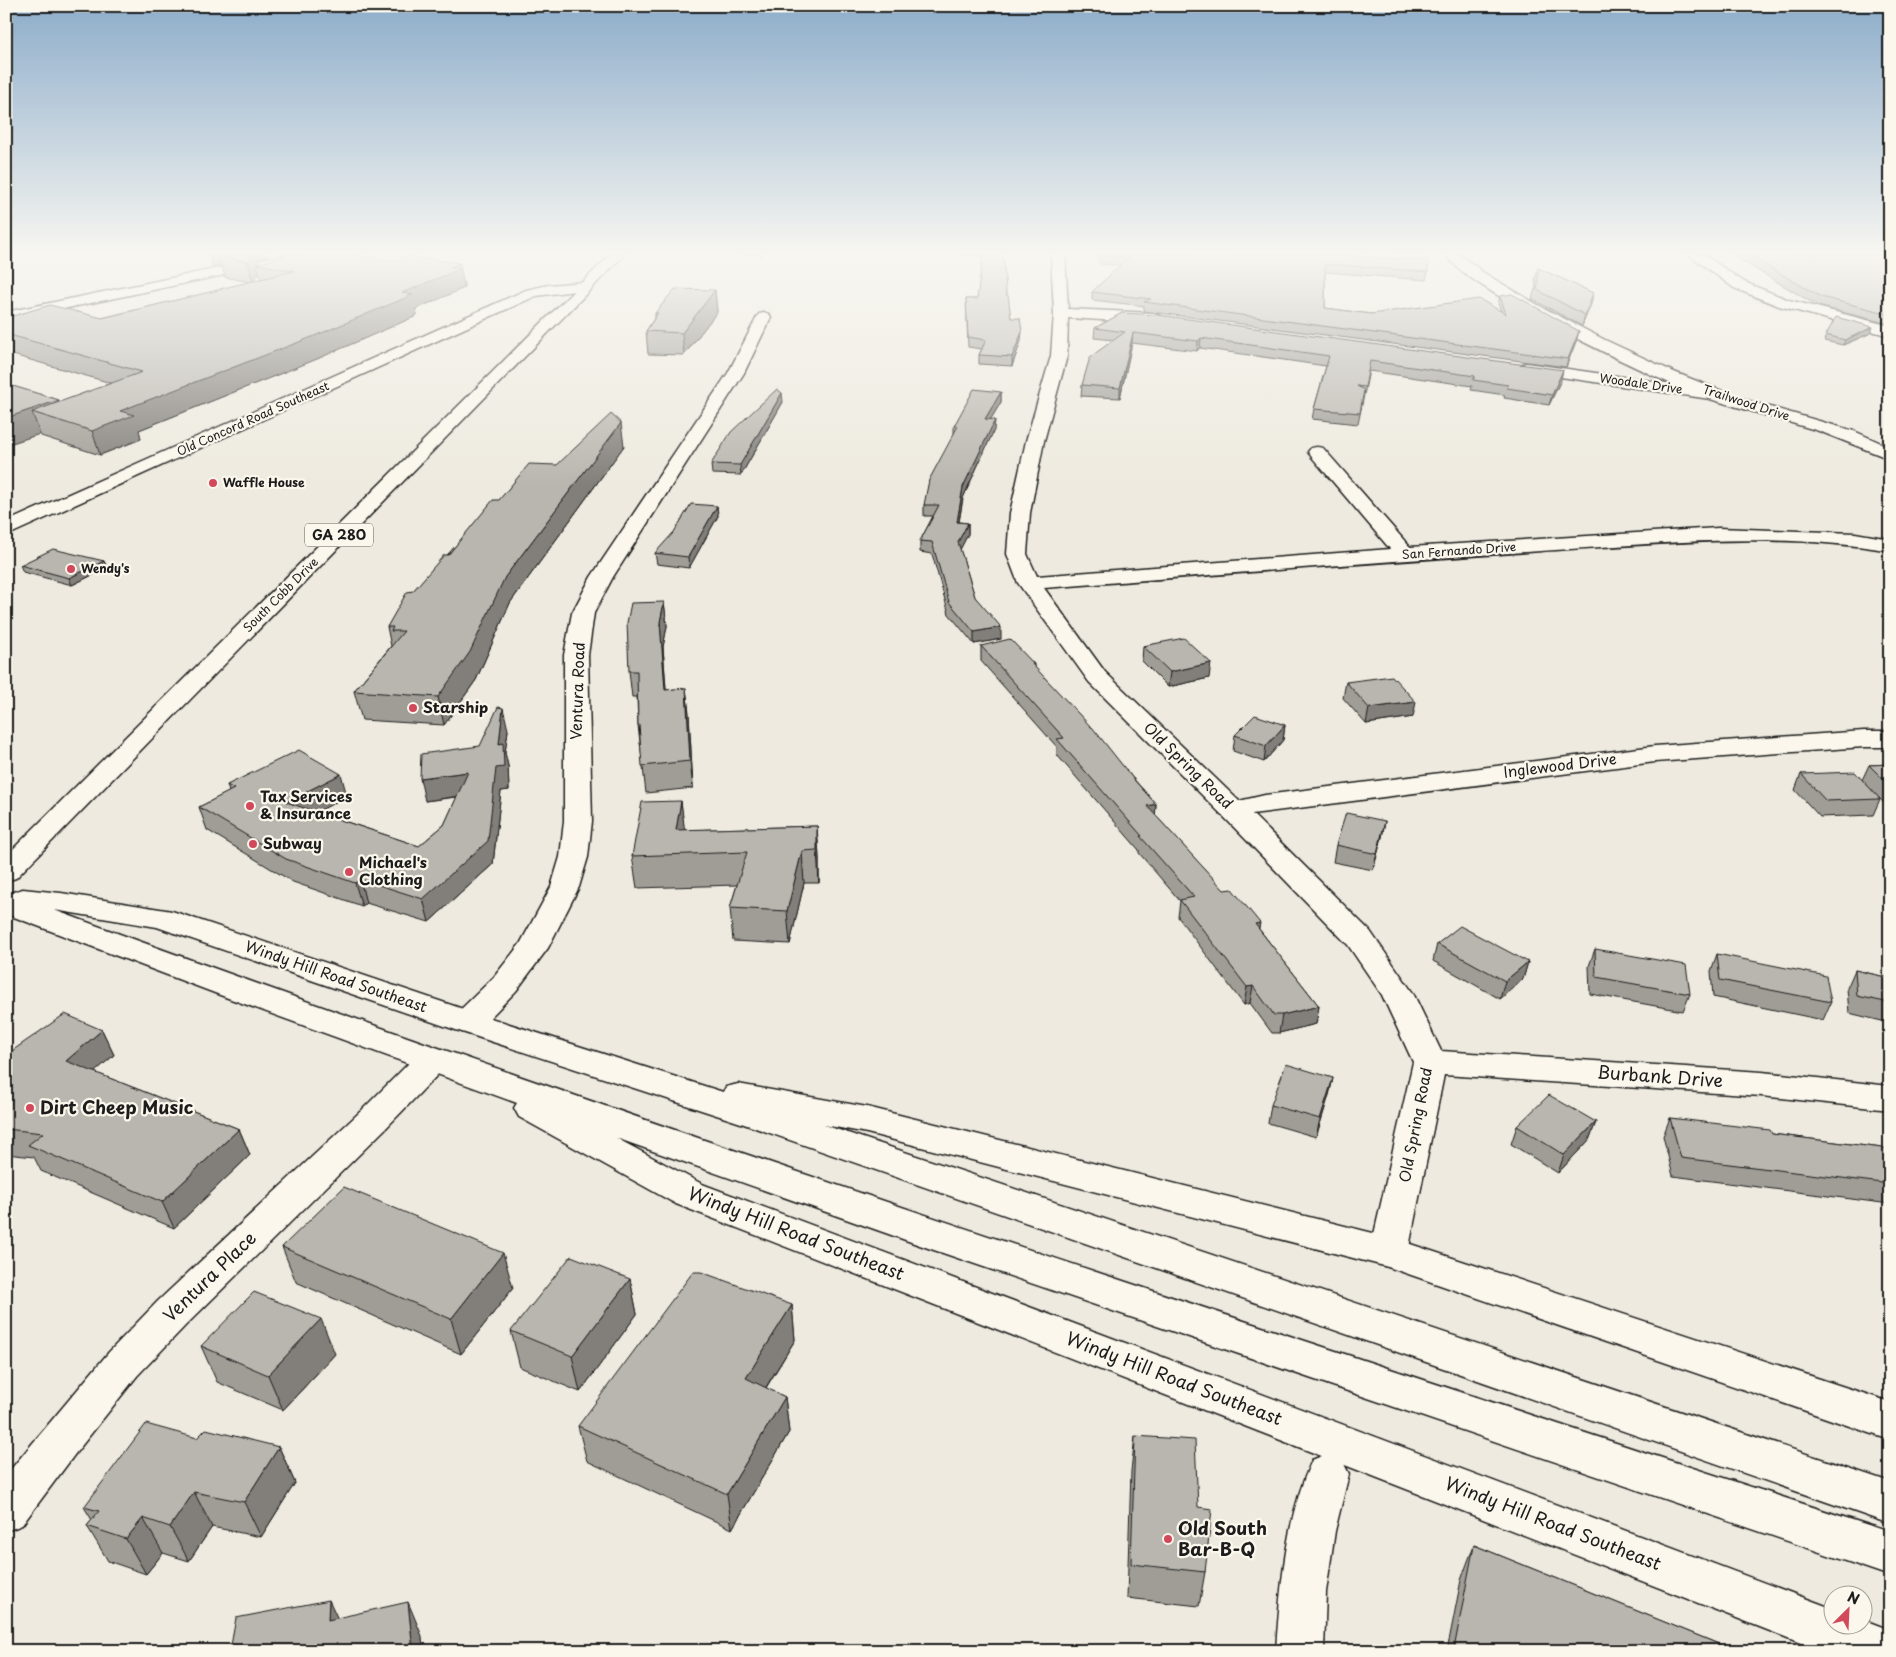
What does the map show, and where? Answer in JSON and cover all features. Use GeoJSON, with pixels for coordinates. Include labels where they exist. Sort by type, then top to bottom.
{"type":"FeatureCollection","features":[{"type":"Feature","properties":{"kind":"street","name":"Old Concord Road Southeast"},"geometry":{"type":"LineString","coordinates":[[6,530],[446,331]]}},
{"type":"Feature","properties":{"kind":"street","name":"South Cobb Drive"},"geometry":{"type":"LineString","coordinates":[[6,872],[540,331]]}},
{"type":"Feature","properties":{"kind":"street","name":"Ventura Road"},"geometry":{"type":"LineString","coordinates":[[467,1022],[505,984],[533,948],[565,887],[574,857],[578,821],[576,655],[583,613],[602,576],[736,373],[757,331]]}},
{"type":"Feature","properties":{"kind":"street","name":"Old Spring Road"},"geometry":{"type":"LineString","coordinates":[[1060,331],[1059,356],[1035,441],[1020,513],[1017,554],[1029,583],[1097,677],[1233,810],[1359,938],[1397,993],[1430,1062],[1390,1252]]}},
{"type":"Feature","properties":{"kind":"street","name":"Trailwood Drive"},"geometry":{"type":"LineString","coordinates":[[1575,331],[1623,356],[1715,395],[1849,436],[1890,454]]}},
{"type":"Feature","properties":{"kind":"street","name":"Woodale Drive"},"geometry":{"type":"LineString","coordinates":[[1512,366],[1715,395]]}},
{"type":"Feature","properties":{"kind":"street"},"geometry":{"type":"LineString","coordinates":[[1317,452],[1405,554]]}},
{"type":"Feature","properties":{"kind":"street","name":"San Fernando Drive"},"geometry":{"type":"LineString","coordinates":[[1029,583],[1405,554],[1718,534],[1855,540],[1890,545]]}},
{"type":"Feature","properties":{"kind":"street","name":"Inglewood Drive"},"geometry":{"type":"LineString","coordinates":[[1233,810],[1265,803],[1655,754],[1864,739],[1890,739]]}},
{"type":"Feature","properties":{"kind":"street","name":"Windy Hill Road Southeast"},"geometry":{"type":"LineString","coordinates":[[6,896],[61,902],[162,918],[467,1022],[660,1084],[1890,1503]]}},
{"type":"Feature","properties":{"kind":"street","name":"Windy Hill Road Southeast"},"geometry":{"type":"LineString","coordinates":[[6,903],[480,1078],[726,1164],[1890,1554]]}},
{"type":"Feature","properties":{"kind":"street","name":"Ventura Place"},"geometry":{"type":"LineString","coordinates":[[6,1510],[60,1440],[129,1358],[172,1313],[374,1119],[432,1060]]}},
{"type":"Feature","properties":{"kind":"street","name":"Burbank Drive"},"geometry":{"type":"LineString","coordinates":[[1430,1062],[1762,1084],[1890,1098]]}},
{"type":"Feature","properties":{"kind":"street","name":"Windy Hill Road Southeast"},"geometry":{"type":"LineString","coordinates":[[480,1078],[509,1097],[689,1194],[1883,1651]]}},
{"type":"Feature","properties":{"kind":"street","name":"Windy Hill Road Southeast"},"geometry":{"type":"LineString","coordinates":[[660,1084],[781,1103],[867,1120],[1390,1252],[1890,1421]]}},
{"type":"Feature","properties":{"kind":"street"},"geometry":{"type":"LineString","coordinates":[[1300,1651],[1303,1592],[1313,1531],[1327,1474]]}},
{"type":"Feature","properties":{"kind":"building"},"geometry":{"type":"Polygon","coordinates":[[[6,331],[326,331],[120,411],[134,415],[92,431],[32,412],[142,372],[6,334],[6,331]]]}},
{"type":"Feature","properties":{"kind":"building"},"geometry":{"type":"Polygon","coordinates":[[[652,331],[683,331],[682,333],[652,331]]]}},
{"type":"Feature","properties":{"kind":"building"},"geometry":{"type":"Polygon","coordinates":[[[968,331],[1022,332],[1012,357],[979,355],[986,340],[968,337],[968,331]]]}},
{"type":"Feature","properties":{"kind":"building"},"geometry":{"type":"Polygon","coordinates":[[[1120,331],[1278,331],[1563,370],[1552,395],[1507,388],[1508,385],[1473,380],[1475,376],[1370,361],[1365,387],[1357,386],[1364,390],[1360,413],[1314,409],[1329,356],[1201,338],[1198,341],[1133,333],[1120,388],[1082,385],[1090,357],[1125,332],[1120,331]]]}},
{"type":"Feature","properties":{"kind":"building"},"geometry":{"type":"Polygon","coordinates":[[[1362,331],[1579,331],[1568,359],[1362,331]]]}},
{"type":"Feature","properties":{"kind":"building"},"geometry":{"type":"Polygon","coordinates":[[[1828,331],[1864,331],[1845,340],[1826,335],[1828,331]]]}},
{"type":"Feature","properties":{"kind":"building"},"geometry":{"type":"Polygon","coordinates":[[[6,384],[59,400],[6,418],[6,384]]]}},
{"type":"Feature","properties":{"kind":"building"},"geometry":{"type":"Polygon","coordinates":[[[777,389],[782,393],[740,465],[711,464],[731,432],[777,389]]]}},
{"type":"Feature","properties":{"kind":"building"},"geometry":{"type":"Polygon","coordinates":[[[974,389],[1001,392],[985,419],[995,420],[963,487],[957,522],[968,523],[958,542],[975,597],[1001,627],[974,632],[949,602],[932,542],[920,541],[939,505],[924,505],[929,480],[958,426],[954,426],[974,389]]]}},
{"type":"Feature","properties":{"kind":"building"},"geometry":{"type":"Polygon","coordinates":[[[611,414],[621,423],[505,577],[470,652],[438,697],[354,691],[404,631],[391,631],[393,627],[387,627],[407,592],[413,591],[444,555],[448,555],[493,500],[499,500],[529,464],[557,465],[611,414]]]}},
{"type":"Feature","properties":{"kind":"building"},"geometry":{"type":"Polygon","coordinates":[[[691,504],[717,506],[688,557],[655,553],[674,532],[691,504]]]}},
{"type":"Feature","properties":{"kind":"building"},"geometry":{"type":"Polygon","coordinates":[[[53,549],[104,561],[69,578],[20,565],[53,549]]]}},
{"type":"Feature","properties":{"kind":"building"},"geometry":{"type":"Polygon","coordinates":[[[664,602],[660,622],[665,690],[686,688],[690,761],[642,766],[638,725],[637,671],[629,671],[627,623],[631,603],[664,602]]]}},
{"type":"Feature","properties":{"kind":"building"},"geometry":{"type":"Polygon","coordinates":[[[1184,638],[1211,663],[1170,672],[1143,646],[1184,638]]]}},
{"type":"Feature","properties":{"kind":"building"},"geometry":{"type":"Polygon","coordinates":[[[1010,639],[1092,727],[1156,804],[1147,806],[1224,890],[1232,889],[1260,923],[1255,924],[1319,1006],[1282,1015],[1274,1015],[1253,986],[1247,987],[1180,900],[1194,897],[1057,739],[1064,738],[981,646],[1010,639]]]}},
{"type":"Feature","properties":{"kind":"building"},"geometry":{"type":"Polygon","coordinates":[[[1392,676],[1416,702],[1369,708],[1346,682],[1392,676]]]}},
{"type":"Feature","properties":{"kind":"building"},"geometry":{"type":"Polygon","coordinates":[[[498,707],[503,708],[499,744],[503,743],[504,767],[496,768],[488,841],[423,899],[360,879],[355,883],[286,859],[199,807],[234,789],[227,785],[299,750],[341,774],[286,802],[419,846],[444,825],[468,772],[420,778],[421,754],[480,746],[498,707]]]}},
{"type":"Feature","properties":{"kind":"building"},"geometry":{"type":"Polygon","coordinates":[[[1255,715],[1285,725],[1266,746],[1235,735],[1255,715]]]}},
{"type":"Feature","properties":{"kind":"building"},"geometry":{"type":"Polygon","coordinates":[[[1890,764],[1890,786],[1869,765],[1890,764]]]}},
{"type":"Feature","properties":{"kind":"building"},"geometry":{"type":"Polygon","coordinates":[[[1855,772],[1880,799],[1826,801],[1801,774],[1855,772]]]}},
{"type":"Feature","properties":{"kind":"building"},"geometry":{"type":"Polygon","coordinates":[[[681,801],[676,830],[817,826],[817,850],[802,851],[787,911],[730,908],[747,852],[632,856],[642,802],[681,801]]]}},
{"type":"Feature","properties":{"kind":"building"},"geometry":{"type":"Polygon","coordinates":[[[1346,813],[1385,821],[1377,854],[1336,845],[1346,813]]]}},
{"type":"Feature","properties":{"kind":"building"},"geometry":{"type":"Polygon","coordinates":[[[1460,926],[1528,962],[1505,981],[1437,944],[1460,926]]]}},
{"type":"Feature","properties":{"kind":"building"},"geometry":{"type":"Polygon","coordinates":[[[1595,949],[1686,965],[1690,994],[1596,977],[1595,949]]]}},
{"type":"Feature","properties":{"kind":"building"},"geometry":{"type":"Polygon","coordinates":[[[1717,954],[1826,976],[1831,1002],[1720,980],[1717,954]]]}},
{"type":"Feature","properties":{"kind":"building"},"geometry":{"type":"Polygon","coordinates":[[[1855,970],[1890,978],[1890,1003],[1857,996],[1855,970]]]}},
{"type":"Feature","properties":{"kind":"building"},"geometry":{"type":"Polygon","coordinates":[[[65,1014],[102,1030],[66,1061],[239,1129],[162,1202],[28,1145],[43,1133],[6,1129],[6,1055],[65,1014]]]}},
{"type":"Feature","properties":{"kind":"building"},"geometry":{"type":"Polygon","coordinates":[[[1286,1064],[1333,1078],[1320,1119],[1271,1105],[1286,1064]]]}},
{"type":"Feature","properties":{"kind":"building"},"geometry":{"type":"Polygon","coordinates":[[[1549,1095],[1596,1122],[1564,1155],[1517,1126],[1549,1095]]]}},
{"type":"Feature","properties":{"kind":"building"},"geometry":{"type":"Polygon","coordinates":[[[1670,1118],[1770,1130],[1772,1134],[1890,1149],[1890,1184],[1681,1158],[1670,1118]]]}},
{"type":"Feature","properties":{"kind":"building"},"geometry":{"type":"Polygon","coordinates":[[[344,1187],[503,1253],[451,1319],[282,1247],[344,1187]]]}},
{"type":"Feature","properties":{"kind":"building"},"geometry":{"type":"Polygon","coordinates":[[[571,1256],[630,1279],[572,1356],[511,1331],[571,1256]]]}},
{"type":"Feature","properties":{"kind":"building"},"geometry":{"type":"Polygon","coordinates":[[[693,1272],[701,1272],[792,1305],[746,1378],[785,1397],[727,1494],[578,1426],[693,1272]]]}},
{"type":"Feature","properties":{"kind":"building"},"geometry":{"type":"Polygon","coordinates":[[[254,1292],[321,1319],[268,1375],[201,1346],[254,1292]]]}},
{"type":"Feature","properties":{"kind":"building"},"geometry":{"type":"Polygon","coordinates":[[[146,1424],[197,1438],[206,1429],[279,1447],[244,1502],[194,1492],[170,1527],[143,1518],[126,1539],[87,1526],[99,1511],[84,1507],[146,1424]]]}},
{"type":"Feature","properties":{"kind":"building"},"geometry":{"type":"Polygon","coordinates":[[[1135,1436],[1195,1440],[1198,1507],[1212,1509],[1205,1572],[1131,1564],[1135,1436]]]}},
{"type":"Feature","properties":{"kind":"building"},"geometry":{"type":"Polygon","coordinates":[[[1474,1545],[1736,1651],[1458,1651],[1454,1649],[1474,1545]]]}},
{"type":"Feature","properties":{"kind":"building"},"geometry":{"type":"Polygon","coordinates":[[[329,1600],[328,1620],[408,1602],[413,1651],[230,1651],[236,1618],[329,1600]]]}},
{"type":"Feature","properties":{"kind":"building"},"geometry":{"type":"Polygon","coordinates":[[[469,1644],[469,1651],[440,1651],[469,1644]]]}},
{"type":"Feature","properties":{"kind":"place","name":"Waffle House"},"geometry":{"type":"Point","coordinates":[213,483]}},
{"type":"Feature","properties":{"kind":"place","name":"Wendy's"},"geometry":{"type":"Point","coordinates":[71,569]}},
{"type":"Feature","properties":{"kind":"place","name":"Starship"},"geometry":{"type":"Point","coordinates":[413,708]}},
{"type":"Feature","properties":{"kind":"place","name":"Tax Services & Insurance"},"geometry":{"type":"Point","coordinates":[250,806]}},
{"type":"Feature","properties":{"kind":"place","name":"Subway"},"geometry":{"type":"Point","coordinates":[253,844]}},
{"type":"Feature","properties":{"kind":"place","name":"Michael's Clothing"},"geometry":{"type":"Point","coordinates":[349,872]}},
{"type":"Feature","properties":{"kind":"place","name":"Dirt Cheep Music"},"geometry":{"type":"Point","coordinates":[30,1108]}},
{"type":"Feature","properties":{"kind":"place","name":"Old South Bar-B-Q"},"geometry":{"type":"Point","coordinates":[1168,1539]}}]}
